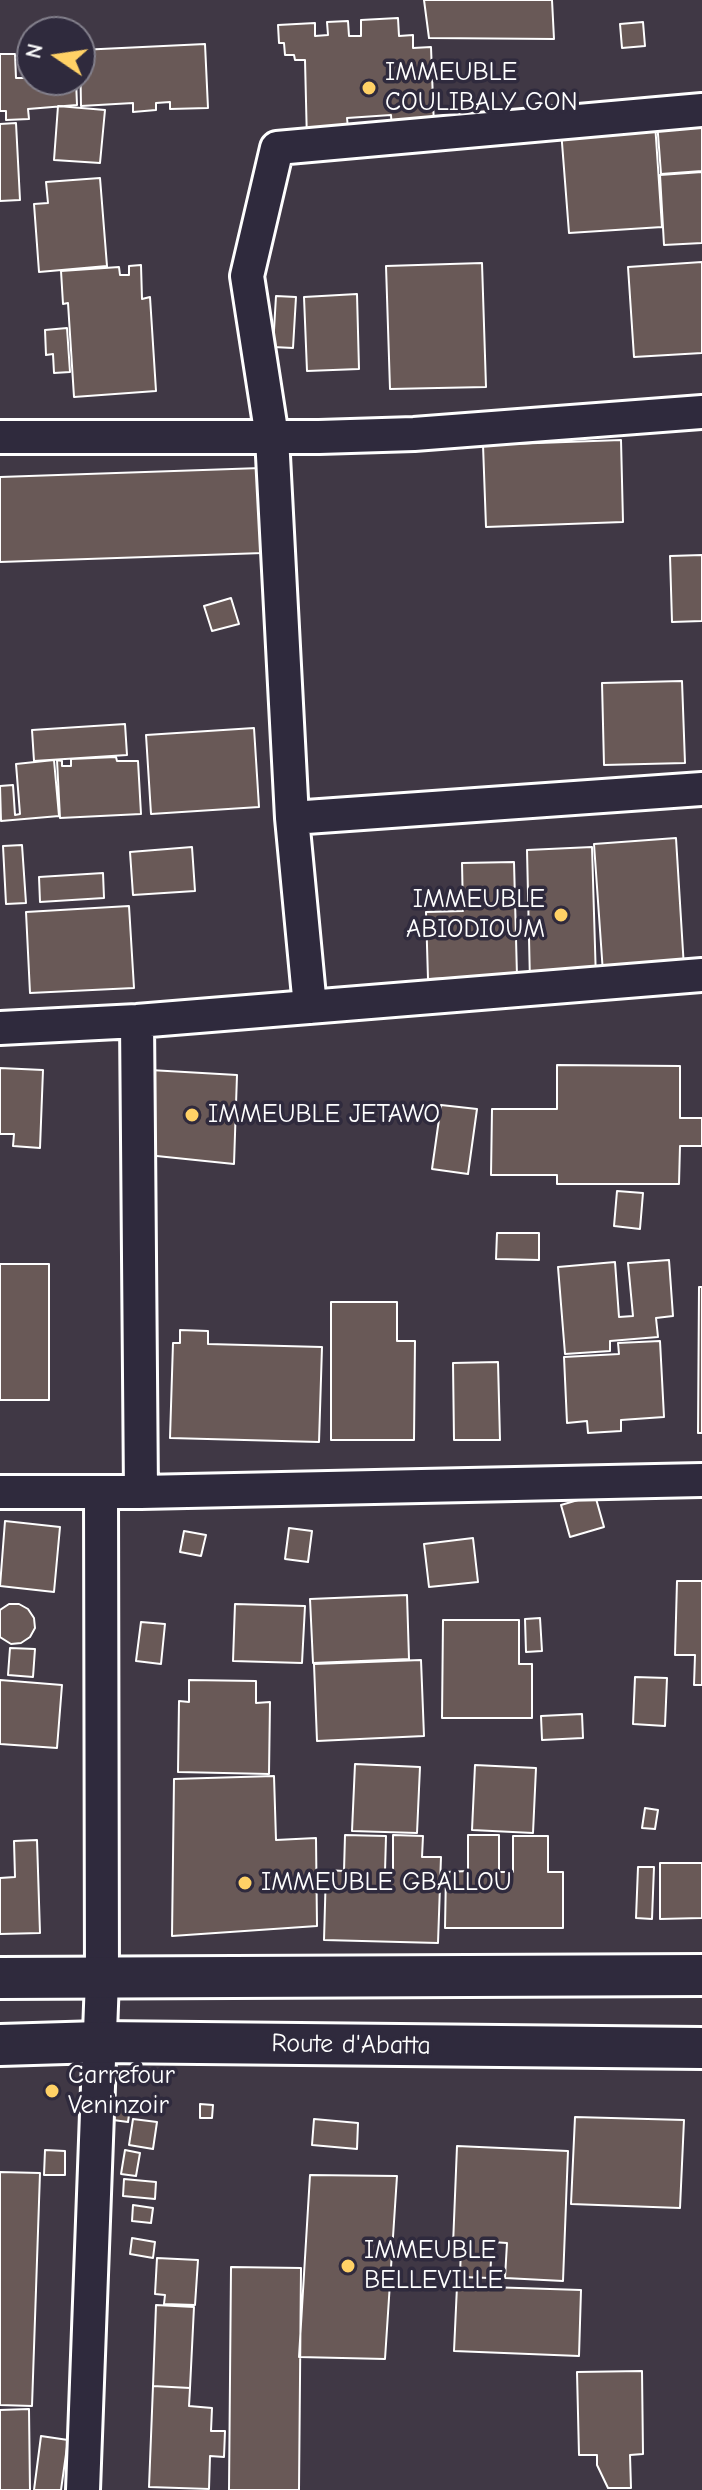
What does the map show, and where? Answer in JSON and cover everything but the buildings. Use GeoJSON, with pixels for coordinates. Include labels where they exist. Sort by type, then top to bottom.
{"type":"FeatureCollection","features":[{"type":"Feature","properties":{"kind":"street"},"geometry":{"type":"LineString","coordinates":[[310,1007],[292,818],[272,437],[247,276],[277,148],[702,110]]}},
{"type":"Feature","properties":{"kind":"street"},"geometry":{"type":"LineString","coordinates":[[0,437],[414,434],[702,412]]}},
{"type":"Feature","properties":{"kind":"street"},"geometry":{"type":"LineString","coordinates":[[292,818],[702,789]]}},
{"type":"Feature","properties":{"kind":"street"},"geometry":{"type":"LineString","coordinates":[[0,1028],[137,1021],[702,975]]}},
{"type":"Feature","properties":{"kind":"street"},"geometry":{"type":"LineString","coordinates":[[137,1021],[141,1492]]}},
{"type":"Feature","properties":{"kind":"street"},"geometry":{"type":"LineString","coordinates":[[0,1492],[101,1493],[702,1480]]}},
{"type":"Feature","properties":{"kind":"street"},"geometry":{"type":"LineString","coordinates":[[83,2490],[102,1979],[101,1493]]}},
{"type":"Feature","properties":{"kind":"street"},"geometry":{"type":"LineString","coordinates":[[0,1978],[702,1975]]}},
{"type":"Feature","properties":{"kind":"street","name":"Route d'Abatta"},"geometry":{"type":"LineString","coordinates":[[0,2045],[99,2042],[702,2048]]}},
{"type":"Feature","properties":{"kind":"place","name":"IMMEUBLE COULIBALY GON"},"geometry":{"type":"Point","coordinates":[369,88]}},
{"type":"Feature","properties":{"kind":"place","name":"IMMEUBLE ABIODIOUM"},"geometry":{"type":"Point","coordinates":[561,915]}},
{"type":"Feature","properties":{"kind":"place","name":"IMMEUBLE JETAWO"},"geometry":{"type":"Point","coordinates":[192,1115]}},
{"type":"Feature","properties":{"kind":"place","name":"IMMEUBLE GBALLOU"},"geometry":{"type":"Point","coordinates":[245,1883]}},
{"type":"Feature","properties":{"kind":"place","name":"Carrefour Veninzoir"},"geometry":{"type":"Point","coordinates":[52,2091]}},
{"type":"Feature","properties":{"kind":"place","name":"IMMEUBLE BELLEVILLE"},"geometry":{"type":"Point","coordinates":[348,2266]}}]}
